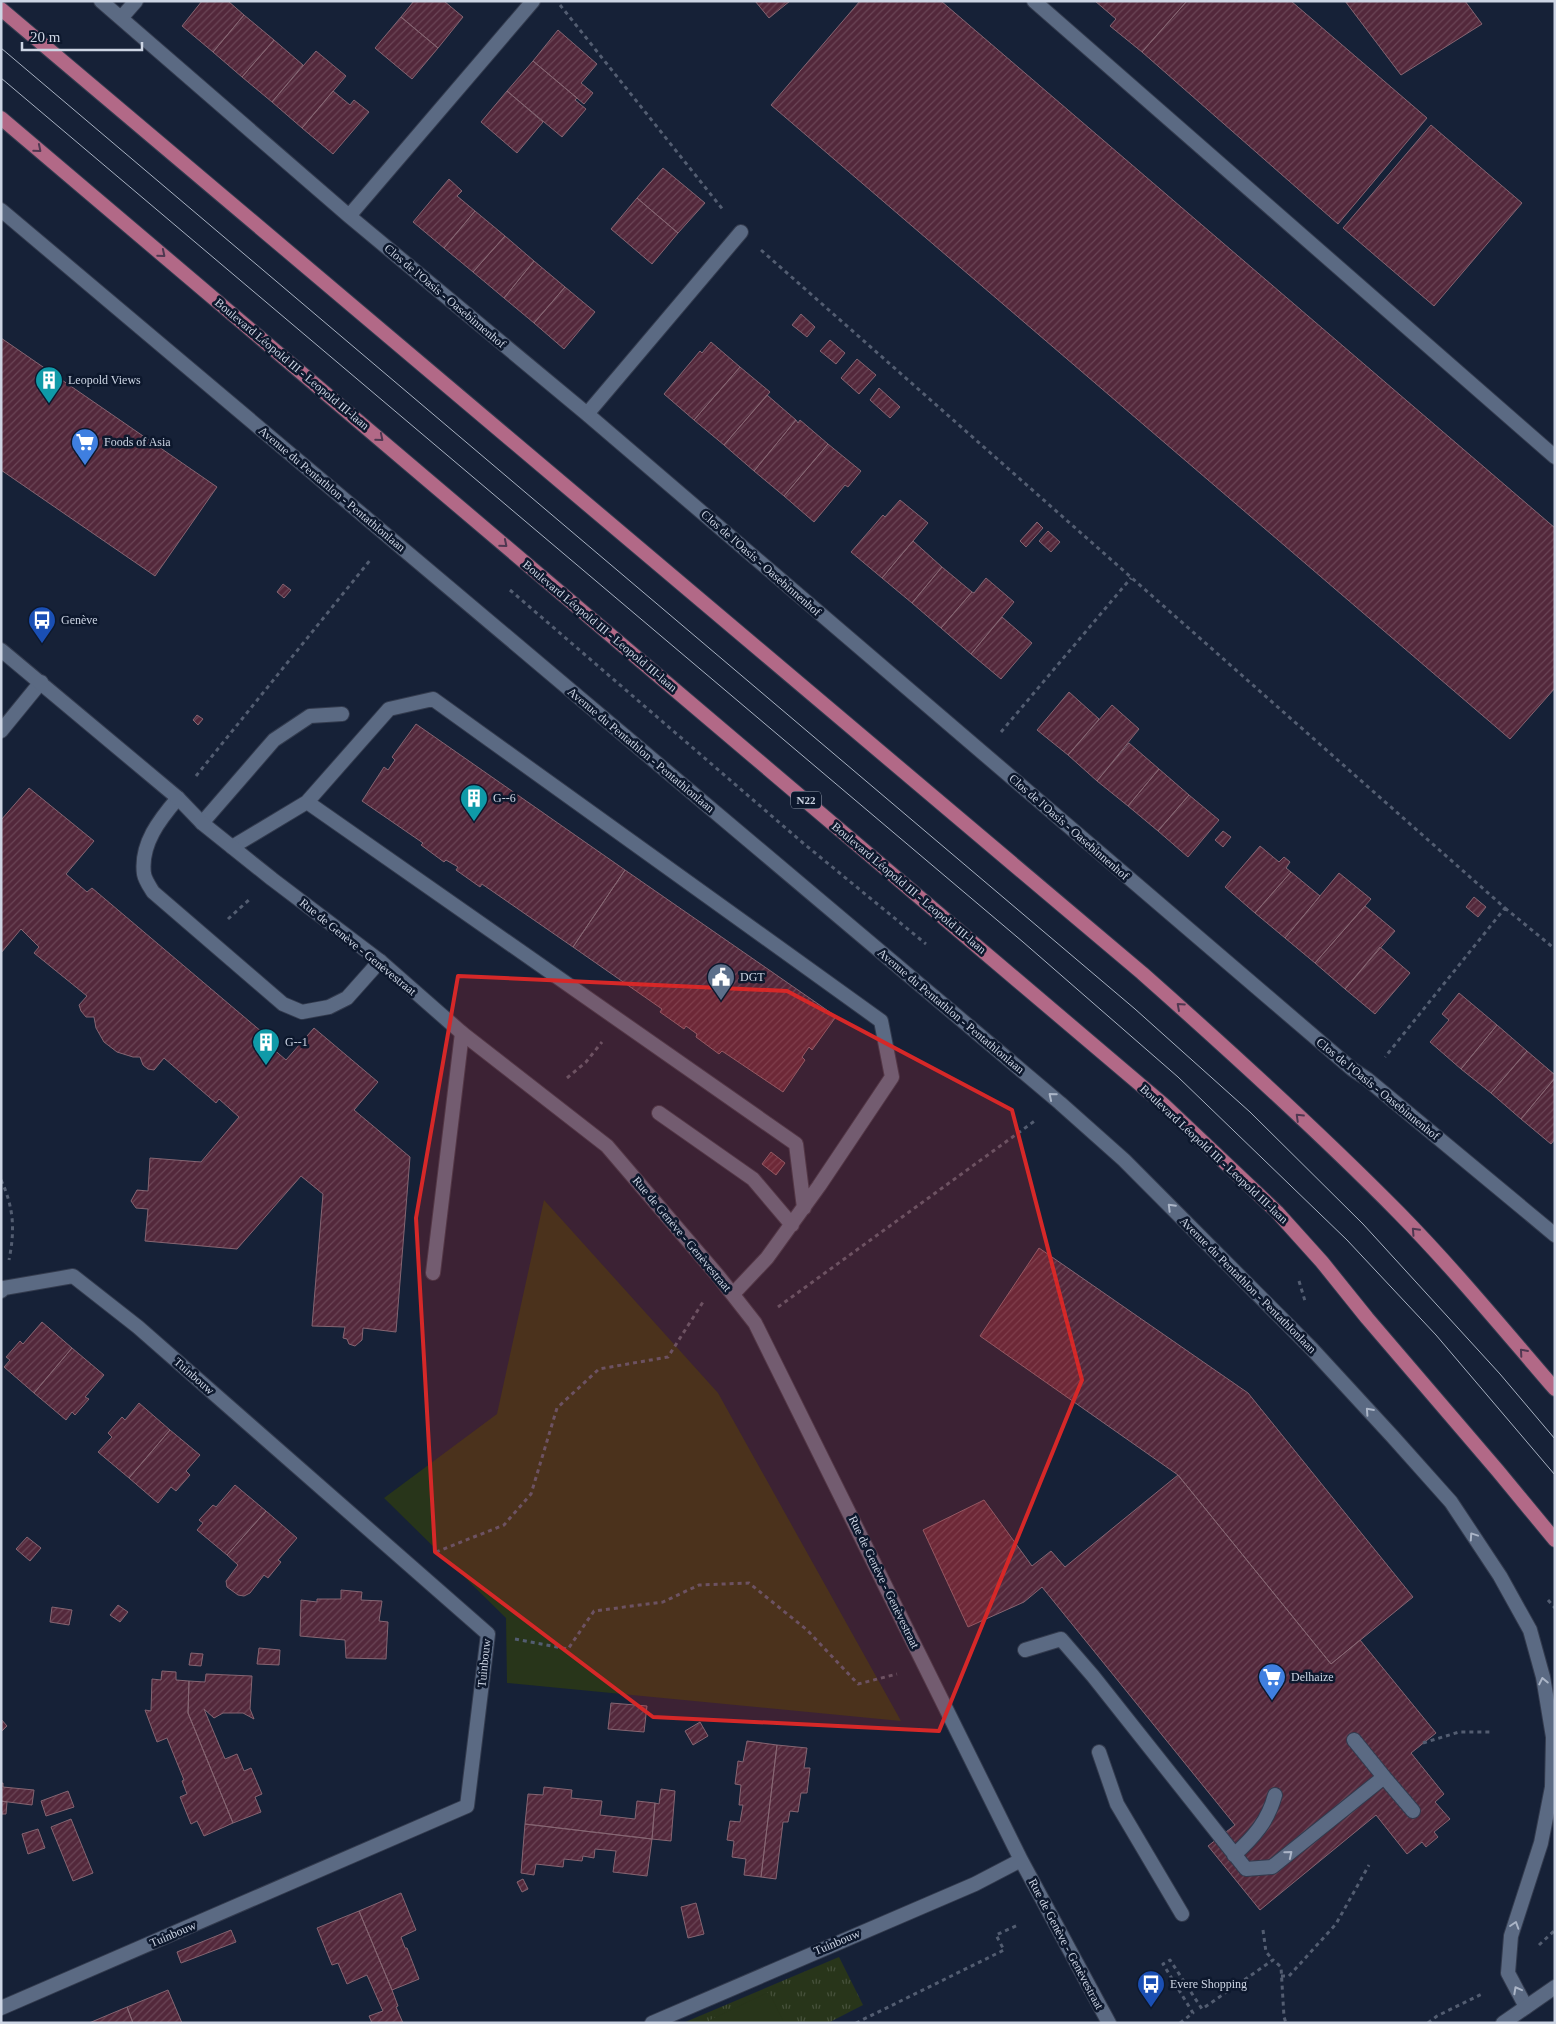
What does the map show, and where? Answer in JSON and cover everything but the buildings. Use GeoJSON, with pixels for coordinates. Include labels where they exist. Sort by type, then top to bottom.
{"type":"FeatureCollection","features":[{"type":"Feature","properties":{"kind":"main road"},"geometry":{"type":"LineString","coordinates":[[1,9],[1142,973],[1218,1040],[1399,1214],[1470,1291],[1555,1389]]}},
{"type":"Feature","properties":{"kind":"main road","name":"Boulevard Léopold III - Leopold III-laan"},"geometry":{"type":"LineString","coordinates":[[1,118],[1163,1104],[1277,1212],[1322,1262],[1555,1540]]}},
{"type":"Feature","properties":{"kind":"street","name":"Clos de l'Oasis - Oasebinnenhof"},"geometry":{"type":"LineString","coordinates":[[101,1],[349,216],[587,414],[1352,1069],[1367,1078],[1555,1236]]}},
{"type":"Feature","properties":{"kind":"street"},"geometry":{"type":"LineString","coordinates":[[121,18],[136,1]]}},
{"type":"Feature","properties":{"kind":"street"},"geometry":{"type":"LineString","coordinates":[[349,216],[533,1]]}},
{"type":"Feature","properties":{"kind":"street"},"geometry":{"type":"LineString","coordinates":[[1034,1],[1555,457]]}},
{"type":"Feature","properties":{"kind":"street","name":"Avenue du Pentathlon - Pentathlonlaan"},"geometry":{"type":"LineString","coordinates":[[1,210],[1060,1103],[1124,1160],[1312,1349],[1451,1502],[1500,1576],[1530,1630],[1543,1677],[1553,1737],[1552,1787],[1541,1843],[1511,1936],[1508,1973],[1526,2007]]}},
{"type":"Feature","properties":{"kind":"street"},"geometry":{"type":"LineString","coordinates":[[587,414],[741,232]]}},
{"type":"Feature","properties":{"kind":"street","name":"Rue de Genève - Genèvestraat"},"geometry":{"type":"LineString","coordinates":[[1,650],[178,798],[202,823],[380,961],[462,1033],[607,1146],[733,1294],[755,1323],[1021,1860],[1109,2023]]}},
{"type":"Feature","properties":{"kind":"street"},"geometry":{"type":"LineString","coordinates":[[1,731],[41,682]]}},
{"type":"Feature","properties":{"kind":"street"},"geometry":{"type":"LineString","coordinates":[[232,847],[307,802],[389,709],[433,699],[881,1021],[892,1077],[792,1225],[767,1258],[733,1294]]}},
{"type":"Feature","properties":{"kind":"street"},"geometry":{"type":"LineString","coordinates":[[202,823],[274,740],[310,716],[342,714]]}},
{"type":"Feature","properties":{"kind":"street"},"geometry":{"type":"LineString","coordinates":[[178,798],[158,821],[146,847],[144,876],[153,892],[283,1004],[302,1012],[329,1007],[347,998],[380,961]]}},
{"type":"Feature","properties":{"kind":"street"},"geometry":{"type":"LineString","coordinates":[[307,802],[796,1144],[804,1208]]}},
{"type":"Feature","properties":{"kind":"street"},"geometry":{"type":"LineString","coordinates":[[433,1273],[462,1033]]}},
{"type":"Feature","properties":{"kind":"street"},"geometry":{"type":"LineString","coordinates":[[659,1113],[753,1179],[792,1225]]}},
{"type":"Feature","properties":{"kind":"street","name":"Tuinbouw"},"geometry":{"type":"LineString","coordinates":[[1,2008],[467,1806],[488,1634],[138,1327],[73,1276],[3,1289]]}},
{"type":"Feature","properties":{"kind":"street"},"geometry":{"type":"LineString","coordinates":[[1025,1650],[1061,1639],[1093,1676],[1246,1869],[1272,1868],[1384,1777]]}},
{"type":"Feature","properties":{"kind":"street"},"geometry":{"type":"LineString","coordinates":[[1354,1740],[1412,1811]]}},
{"type":"Feature","properties":{"kind":"street"},"geometry":{"type":"LineString","coordinates":[[1099,1752],[1117,1804],[1182,1914]]}},
{"type":"Feature","properties":{"kind":"street"},"geometry":{"type":"LineString","coordinates":[[1234,1855],[1250,1840],[1270,1813],[1275,1795]]}},
{"type":"Feature","properties":{"kind":"street","name":"Tuinbouw"},"geometry":{"type":"LineString","coordinates":[[652,2023],[975,1884],[1021,1860]]}},
{"type":"Feature","properties":{"kind":"street"},"geometry":{"type":"LineString","coordinates":[[1503,2023],[1555,1987]]}},
{"type":"Feature","properties":{"kind":"path"},"geometry":{"type":"LineString","coordinates":[[558,1],[741,232],[1505,908],[1555,949]]}},
{"type":"Feature","properties":{"kind":"path"},"geometry":{"type":"LineString","coordinates":[[178,798],[389,537]]}},
{"type":"Feature","properties":{"kind":"path"},"geometry":{"type":"LineString","coordinates":[[984,753],[1131,578]]}},
{"type":"Feature","properties":{"kind":"path"},"geometry":{"type":"LineString","coordinates":[[1367,1078],[1505,908]]}},
{"type":"Feature","properties":{"kind":"path"},"geometry":{"type":"LineString","coordinates":[[562,1084],[586,1062],[603,1040]]}},
{"type":"Feature","properties":{"kind":"path"},"geometry":{"type":"LineString","coordinates":[[755,1323],[1060,1103]]}},
{"type":"Feature","properties":{"kind":"path"},"geometry":{"type":"LineString","coordinates":[[1,1180],[9,1197],[14,1235],[3,1289]]}},
{"type":"Feature","properties":{"kind":"path"},"geometry":{"type":"LineString","coordinates":[[408,1563],[504,1525],[531,1494],[557,1408],[599,1368],[668,1357],[719,1277]]}},
{"type":"Feature","properties":{"kind":"path"},"geometry":{"type":"LineString","coordinates":[[488,1634],[568,1649],[594,1611],[663,1602],[699,1585],[749,1583],[807,1630],[858,1684],[926,1666]]}},
{"type":"Feature","properties":{"kind":"path"},"geometry":{"type":"LineString","coordinates":[[1423,1743],[1459,1732],[1491,1732]]}},
{"type":"Feature","properties":{"kind":"path"},"geometry":{"type":"LineString","coordinates":[[1281,1976],[1289,1976],[1336,1924],[1369,1865]]}},
{"type":"Feature","properties":{"kind":"path"},"geometry":{"type":"LineString","coordinates":[[856,2023],[1004,1950],[996,1935],[1018,1925]]}},
{"type":"Feature","properties":{"kind":"path"},"geometry":{"type":"LineString","coordinates":[[1263,1930],[1266,1952],[1281,1967],[1286,2023]]}},
{"type":"Feature","properties":{"kind":"path"},"geometry":{"type":"LineString","coordinates":[[1534,1951],[1555,1930]]}},
{"type":"Feature","properties":{"kind":"path"},"geometry":{"type":"LineString","coordinates":[[1180,2023],[1193,2013],[1164,1964],[1170,1960],[1202,2009],[1273,1960]]}},
{"type":"Feature","properties":{"kind":"path"},"geometry":{"type":"LineString","coordinates":[[1428,2023],[1437,2016],[1482,1994]]}},
{"type":"Feature","properties":{"kind":"highlighted area"},"geometry":{"type":"Polygon","coordinates":[[[458,976],[787,991],[1012,1110],[1082,1380],[939,1731],[653,1717],[435,1552],[416,1218],[458,976]]]}},
{"type":"Feature","properties":{"kind":"green space"},"geometry":{"type":"Polygon","coordinates":[[[544,1200],[718,1393],[901,1721],[507,1683],[506,1618],[384,1498],[497,1414],[544,1200]]]}},
{"type":"Feature","properties":{"kind":"green space"},"geometry":{"type":"Polygon","coordinates":[[[839,1957],[863,2005],[828,2023],[683,2023],[839,1957]]]}},
{"type":"Feature","properties":{"kind":"green space"},"geometry":{"type":"Polygon","coordinates":[[[769,1992],[784,2023],[706,2023],[712,2019],[769,1992]]]}},
{"type":"Feature","properties":{"kind":"tram line"},"geometry":{"type":"LineString","coordinates":[[1,48],[1135,1009],[1250,1112],[1363,1224],[1500,1374],[1555,1439]]}},
{"type":"Feature","properties":{"kind":"tram line"},"geometry":{"type":"LineString","coordinates":[[1,78],[1023,942],[1178,1077],[1347,1240],[1436,1335],[1555,1475]]}},
{"type":"Feature","properties":{"kind":"place","name":"Leopold Views"},"geometry":{"type":"Point","coordinates":[49,404]}},
{"type":"Feature","properties":{"kind":"place","name":"Foods of Asia"},"geometry":{"type":"Point","coordinates":[85,466]}},
{"type":"Feature","properties":{"kind":"place","name":"Genève"},"geometry":{"type":"Point","coordinates":[42,644]}},
{"type":"Feature","properties":{"kind":"place","name":"G--6"},"geometry":{"type":"Point","coordinates":[474,822]}},
{"type":"Feature","properties":{"kind":"place","name":"DGT"},"geometry":{"type":"Point","coordinates":[721,1001]}},
{"type":"Feature","properties":{"kind":"place","name":"G--1"},"geometry":{"type":"Point","coordinates":[266,1066]}},
{"type":"Feature","properties":{"kind":"place","name":"Delhaize"},"geometry":{"type":"Point","coordinates":[1272,1701]}},
{"type":"Feature","properties":{"kind":"place","name":"Evere Shopping"},"geometry":{"type":"Point","coordinates":[1151,2008]}}]}
